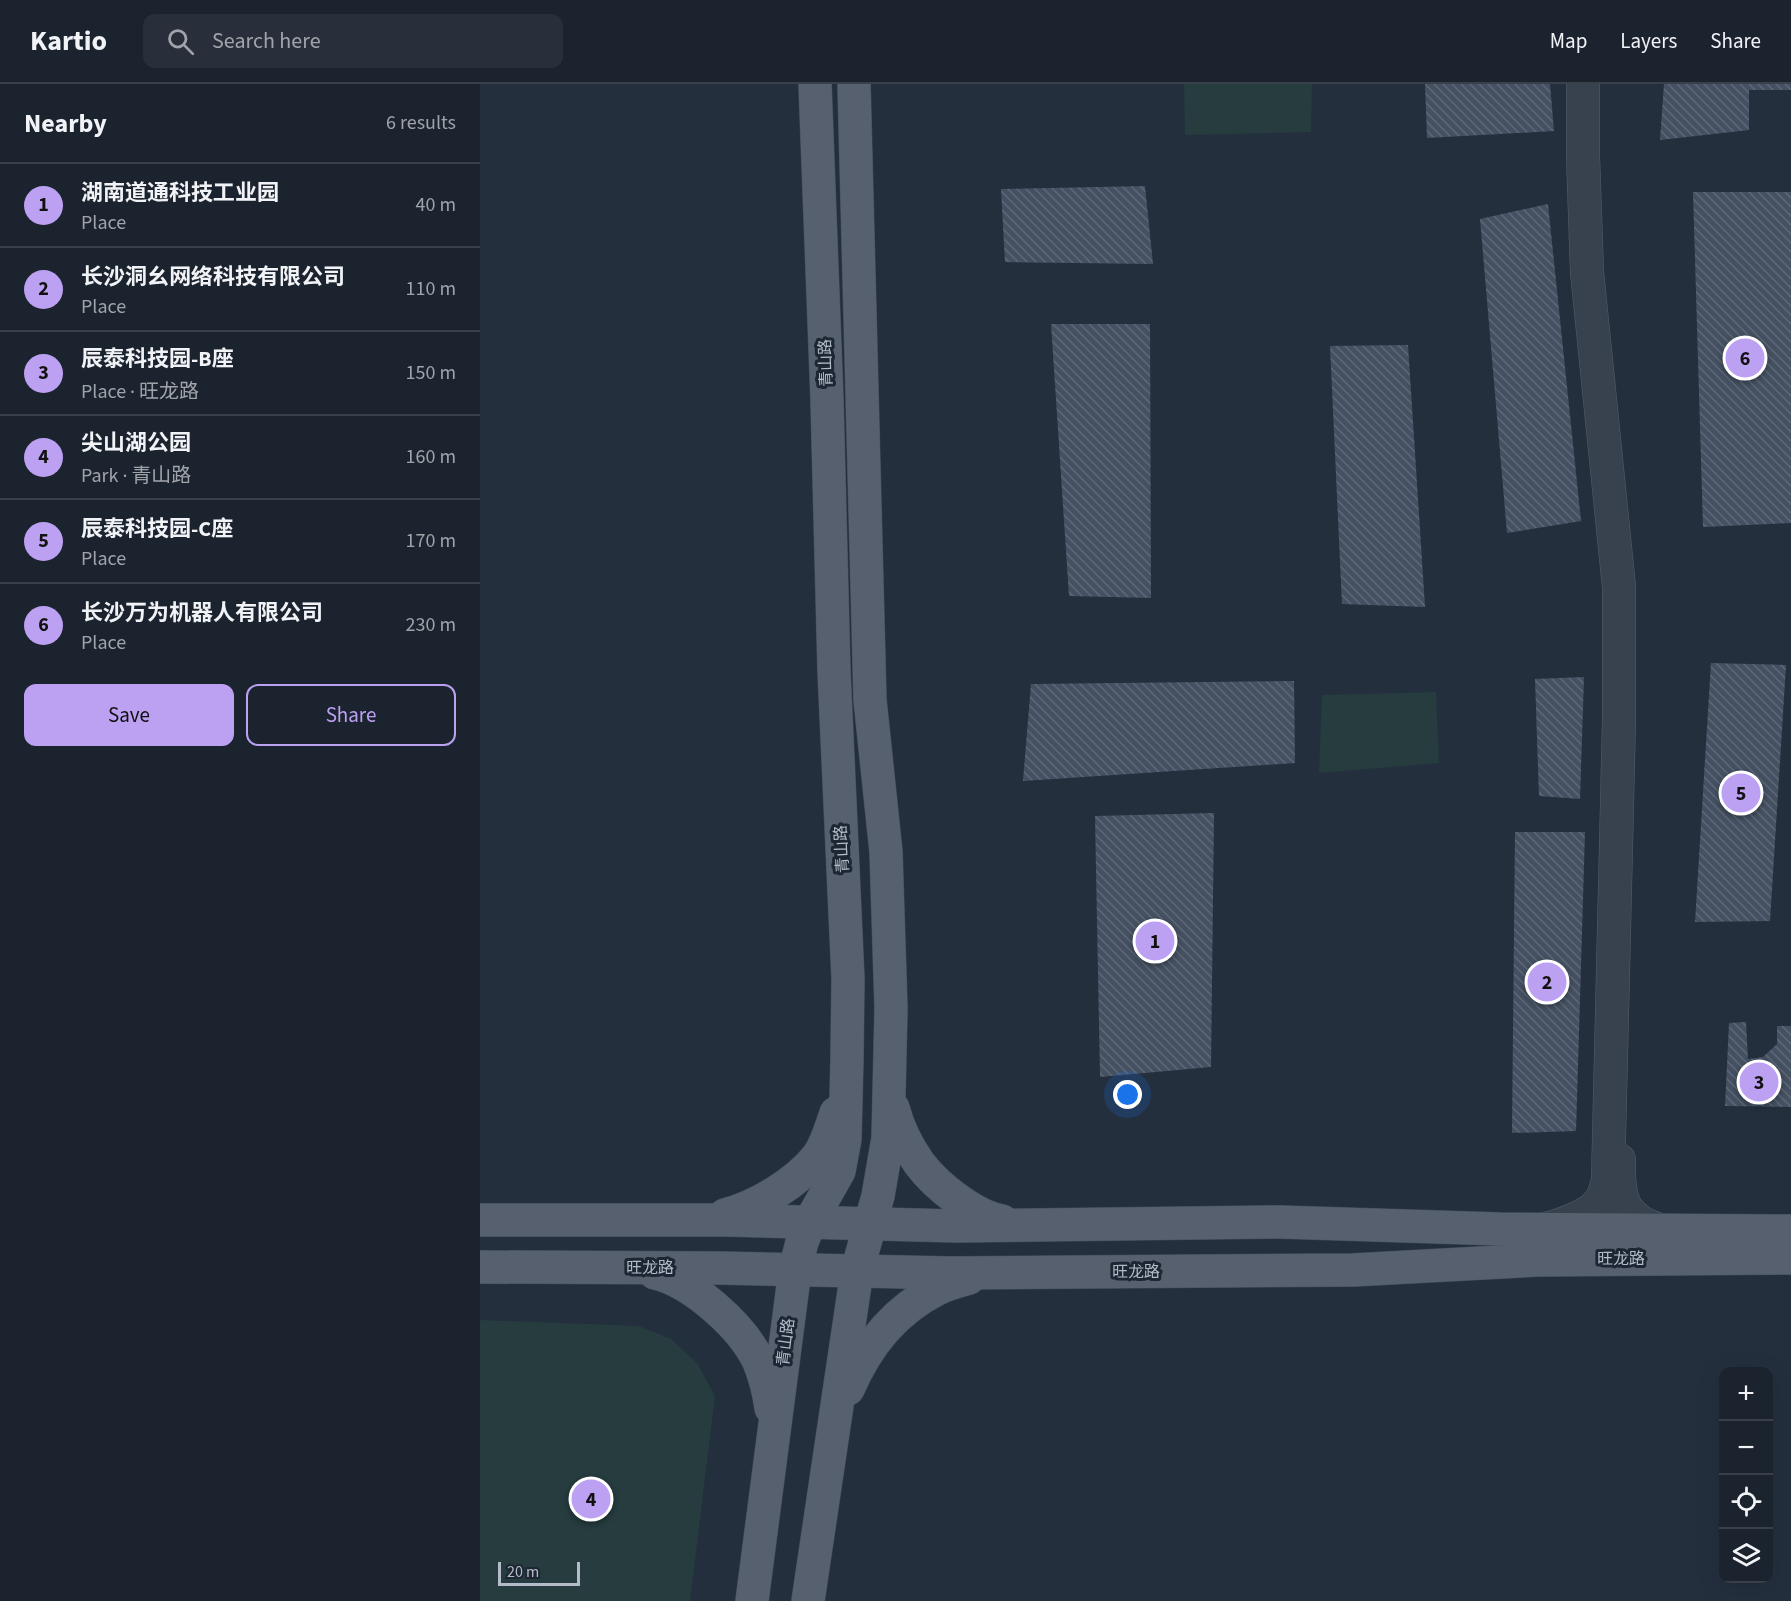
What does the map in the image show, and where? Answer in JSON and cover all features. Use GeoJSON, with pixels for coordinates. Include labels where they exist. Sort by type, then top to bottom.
{"type":"FeatureCollection","features":[{"type":"Feature","properties":{"kind":"main road","name":"青山路"},"geometry":{"type":"LineString","coordinates":[[752,1601],[795,1270],[810,1222],[839,1171],[845,1139],[848,979],[834,660],[815,84]]}},
{"type":"Feature","properties":{"kind":"main road","name":"青山路"},"geometry":{"type":"LineString","coordinates":[[808,1601],[857,1271],[884,1167],[888,1138],[891,1008],[887,876],[870,700],[854,84]]}},
{"type":"Feature","properties":{"kind":"main road"},"geometry":{"type":"LineString","coordinates":[[707,1220],[759,1202],[791,1180],[818,1155],[830,1134],[847,1058]]}},
{"type":"Feature","properties":{"kind":"main road"},"geometry":{"type":"LineString","coordinates":[[889,1090],[895,1116],[904,1137],[920,1164],[942,1187],[971,1209],[997,1220],[1034,1225]]}},
{"type":"Feature","properties":{"kind":"main road","name":"旺龙路"},"geometry":{"type":"LineString","coordinates":[[480,1220],[707,1220],[956,1226],[1280,1222],[1546,1229],[1791,1231]]}},
{"type":"Feature","properties":{"kind":"main road","name":"旺龙路"},"geometry":{"type":"LineString","coordinates":[[480,1267],[1010,1273],[1353,1270],[1538,1260],[1791,1258]]}},
{"type":"Feature","properties":{"kind":"main road"},"geometry":{"type":"LineString","coordinates":[[633,1267],[666,1275],[691,1288],[744,1336],[759,1363],[768,1391],[775,1430]]}},
{"type":"Feature","properties":{"kind":"main road"},"geometry":{"type":"LineString","coordinates":[[833,1433],[848,1388],[862,1359],[885,1327],[908,1306],[938,1288],[970,1277],[1010,1273]]}},
{"type":"Feature","properties":{"kind":"street"},"geometry":{"type":"LineString","coordinates":[[1546,1229],[1576,1218],[1599,1203],[1608,1180],[1618,720],[1618,588],[1587,272],[1583,84]]}},
{"type":"Feature","properties":{"kind":"street"},"geometry":{"type":"LineString","coordinates":[[1594,84],[1598,271],[1629,586],[1629,719],[1618,1181],[1620,1194],[1629,1212],[1646,1226],[1660,1230]]}},
{"type":"Feature","properties":{"kind":"green space"},"geometry":{"type":"Polygon","coordinates":[[[1184,84],[1312,84],[1311,132],[1185,135],[1184,84]]]}},
{"type":"Feature","properties":{"kind":"green space"},"geometry":{"type":"Polygon","coordinates":[[[1436,692],[1439,763],[1319,773],[1322,695],[1436,692]]]}},
{"type":"Feature","properties":{"kind":"green space"},"geometry":{"type":"Polygon","coordinates":[[[480,1320],[639,1326],[671,1339],[697,1363],[715,1396],[690,1601],[480,1601],[480,1320]]]}},
{"type":"Feature","properties":{"kind":"building"},"geometry":{"type":"Polygon","coordinates":[[[1425,84],[1550,84],[1554,131],[1427,138],[1425,84]]]}},
{"type":"Feature","properties":{"kind":"building"},"geometry":{"type":"Polygon","coordinates":[[[1664,84],[1791,84],[1791,90],[1749,90],[1749,130],[1660,140],[1664,84]]]}},
{"type":"Feature","properties":{"kind":"building"},"geometry":{"type":"Polygon","coordinates":[[[1145,186],[1153,264],[1005,262],[1001,189],[1145,186]]]}},
{"type":"Feature","properties":{"kind":"building"},"geometry":{"type":"Polygon","coordinates":[[[1693,192],[1791,192],[1791,523],[1703,527],[1693,192]]]}},
{"type":"Feature","properties":{"kind":"building"},"geometry":{"type":"Polygon","coordinates":[[[1548,204],[1581,521],[1507,533],[1480,219],[1548,204]]]}},
{"type":"Feature","properties":{"kind":"building"},"geometry":{"type":"Polygon","coordinates":[[[1051,324],[1150,324],[1151,598],[1069,596],[1051,324]]]}},
{"type":"Feature","properties":{"kind":"building"},"geometry":{"type":"Polygon","coordinates":[[[1408,345],[1425,607],[1342,604],[1330,346],[1408,345]]]}},
{"type":"Feature","properties":{"kind":"building"},"geometry":{"type":"Polygon","coordinates":[[[1711,663],[1786,665],[1770,921],[1695,922],[1711,663]]]}},
{"type":"Feature","properties":{"kind":"building"},"geometry":{"type":"Polygon","coordinates":[[[1584,677],[1580,799],[1539,796],[1535,679],[1584,677]]]}},
{"type":"Feature","properties":{"kind":"building"},"geometry":{"type":"Polygon","coordinates":[[[1294,681],[1295,763],[1023,781],[1031,684],[1294,681]]]}},
{"type":"Feature","properties":{"kind":"building"},"geometry":{"type":"Polygon","coordinates":[[[1214,813],[1211,1067],[1100,1077],[1095,816],[1214,813]]]}},
{"type":"Feature","properties":{"kind":"building"},"geometry":{"type":"Polygon","coordinates":[[[1515,832],[1585,832],[1576,1131],[1512,1133],[1515,832]]]}},
{"type":"Feature","properties":{"kind":"building"},"geometry":{"type":"Polygon","coordinates":[[[1746,1022],[1748,1059],[1763,1057],[1777,1044],[1777,1026],[1791,1026],[1791,1107],[1725,1106],[1729,1023],[1746,1022]]]}},
{"type":"Feature","properties":{"kind":"place","name":"长沙万为机器人有限公司"},"geometry":{"type":"Point","coordinates":[1745,358]}},
{"type":"Feature","properties":{"kind":"place","name":"辰泰科技园-C座"},"geometry":{"type":"Point","coordinates":[1741,793]}},
{"type":"Feature","properties":{"kind":"place","name":"湖南道通科技工业园"},"geometry":{"type":"Point","coordinates":[1155,941]}},
{"type":"Feature","properties":{"kind":"place","name":"长沙洞幺网络科技有限公司"},"geometry":{"type":"Point","coordinates":[1547,982]}},
{"type":"Feature","properties":{"kind":"place","name":"辰泰科技园-B座"},"geometry":{"type":"Point","coordinates":[1759,1082]}},
{"type":"Feature","properties":{"kind":"place","name":"尖山湖公园"},"geometry":{"type":"Point","coordinates":[591,1499]}}]}
